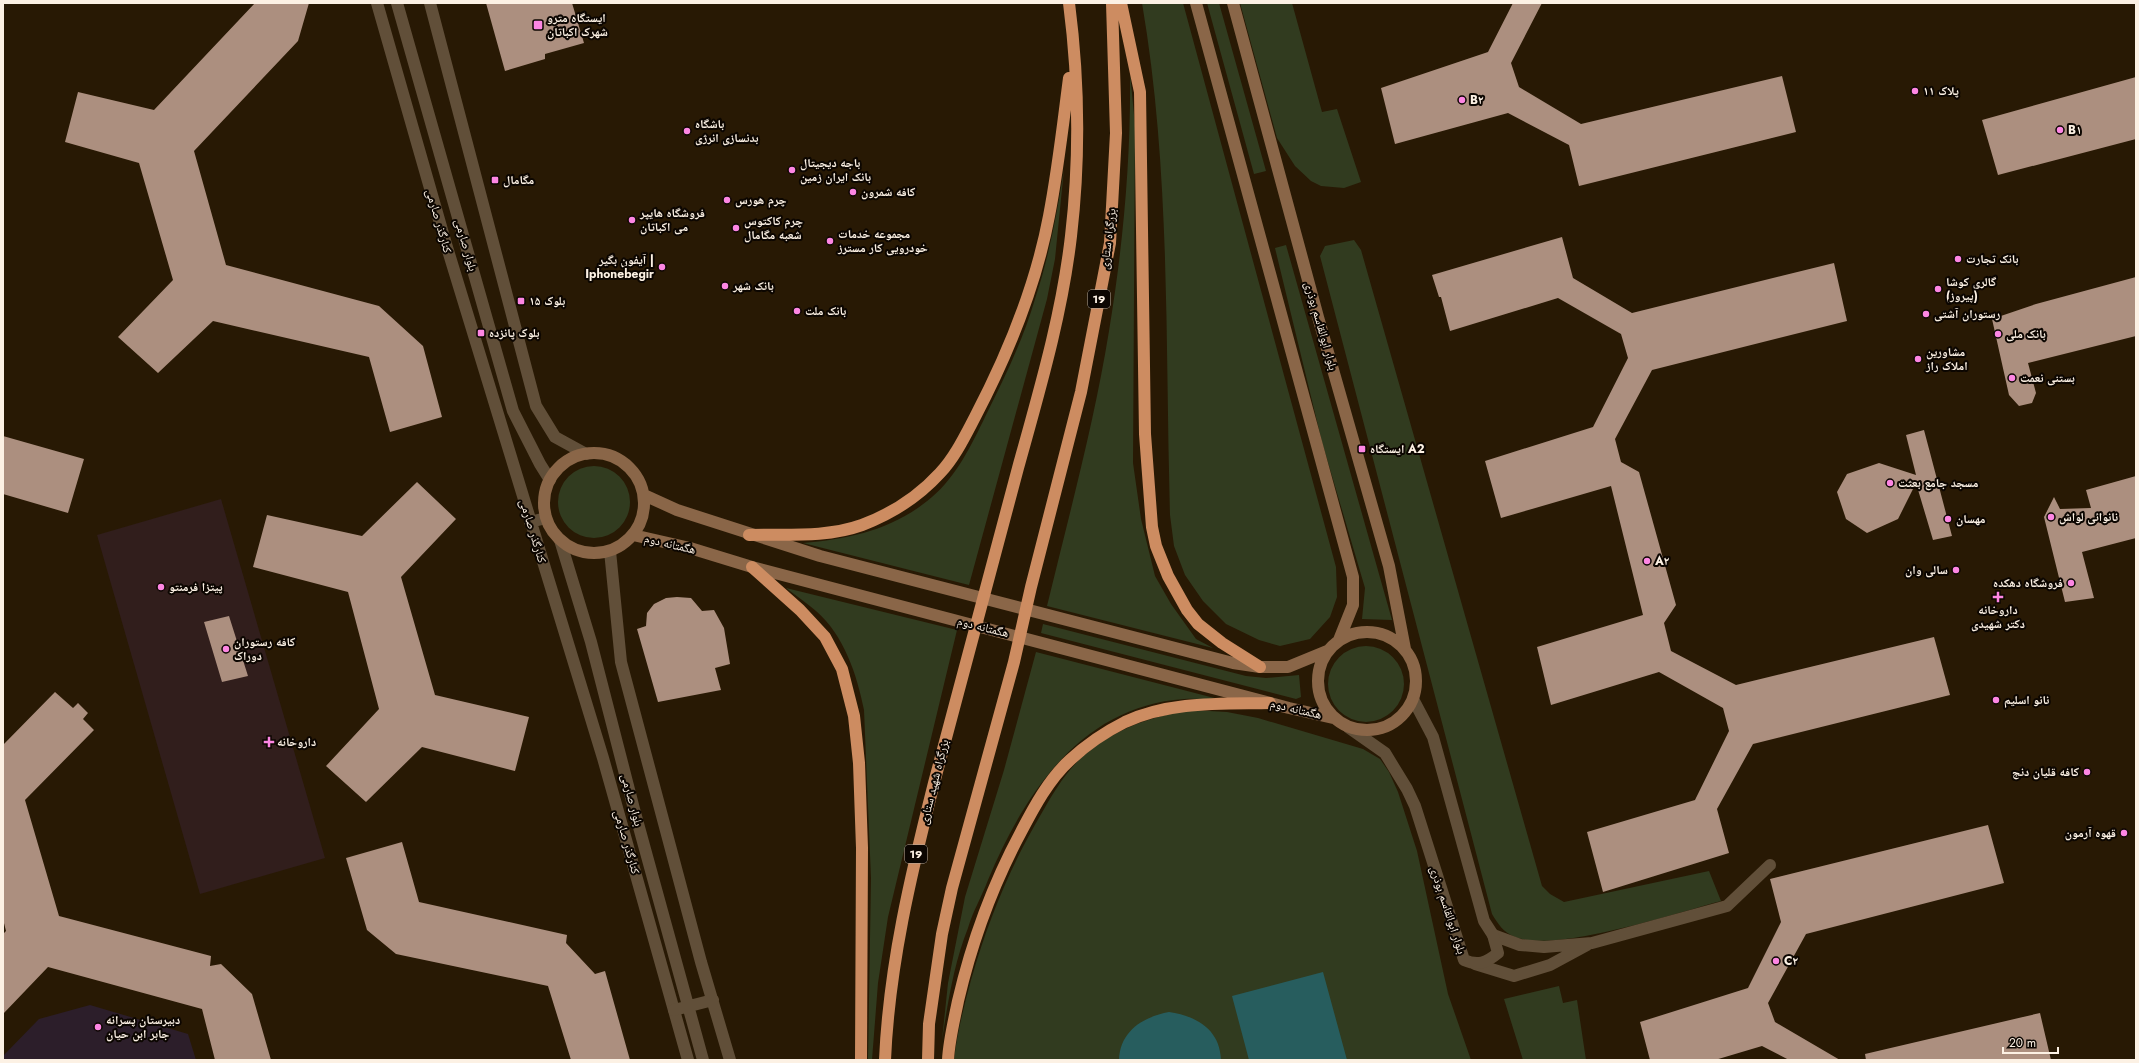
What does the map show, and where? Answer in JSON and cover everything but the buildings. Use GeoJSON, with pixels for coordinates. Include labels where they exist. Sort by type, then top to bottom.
{"type":"FeatureCollection","features":[{"type":"Feature","properties":{"kind":"highway","name":"19"},"geometry":{"type":"LineString","coordinates":[[1069,3],[1074,45]]}},
{"type":"Feature","properties":{"kind":"highway","name":"بزرگراه ستاری"},"geometry":{"type":"LineString","coordinates":[[928,1060],[929,1024],[942,934],[952,888],[1014,662],[1030,587],[1081,392],[1110,243],[1116,134],[1112,3]]}},
{"type":"Feature","properties":{"kind":"highway"},"geometry":{"type":"LineString","coordinates":[[1121,3],[1140,92],[1145,434],[1152,527],[1156,546],[1168,576],[1187,610],[1198,624],[1222,643],[1260,667]]}},
{"type":"Feature","properties":{"kind":"highway"},"geometry":{"type":"LineString","coordinates":[[749,534],[825,533],[860,525],[891,512],[918,493],[940,472],[958,448],[984,401],[1017,325],[1037,264],[1049,216],[1074,45]]}},
{"type":"Feature","properties":{"kind":"highway","name":"بزرگراه شهید ستاری"},"geometry":{"type":"LineString","coordinates":[[885,1060],[886,1022],[895,951],[918,845],[967,650],[988,579],[1044,371],[1061,298],[1070,244],[1076,167],[1074,45]]}},
{"type":"Feature","properties":{"kind":"highway"},"geometry":{"type":"LineString","coordinates":[[752,567],[800,610],[825,637],[842,669],[854,716],[859,763],[862,848],[860,1060]]}},
{"type":"Feature","properties":{"kind":"highway"},"geometry":{"type":"LineString","coordinates":[[948,1060],[949,1042],[968,957],[992,890],[1029,816],[1049,784],[1069,760],[1098,737],[1126,722],[1154,712],[1188,705],[1270,703]]}},
{"type":"Feature","properties":{"kind":"main road"},"geometry":{"type":"LineString","coordinates":[[1196,3],[1353,577],[1354,605],[1339,640]]}},
{"type":"Feature","properties":{"kind":"main road","name":"بلوار ابوالقاسم بوذری"},"geometry":{"type":"LineString","coordinates":[[1233,3],[1318,317],[1389,566],[1405,649]]}},
{"type":"Feature","properties":{"kind":"main road"},"geometry":{"type":"LineString","coordinates":[[586,454],[612,456],[623,462],[640,482],[644,495],[642,516],[633,535],[623,544],[610,551],[599,553],[584,552],[568,547],[560,540],[548,524],[546,518],[544,498],[550,480],[563,464],[586,454]]}},
{"type":"Feature","properties":{"kind":"main road"},"geometry":{"type":"LineString","coordinates":[[644,495],[677,510],[820,556],[1233,663],[1260,667],[1288,668],[1327,651],[1339,640],[1352,634],[1367,632],[1382,634],[1395,640],[1405,649],[1412,661],[1416,686],[1413,699],[1405,712],[1393,723],[1379,729],[1363,730],[1348,727],[1333,718],[1321,700],[1317,678],[1320,664],[1327,651]]}},
{"type":"Feature","properties":{"kind":"main road","name":"هگمتانه دوم"},"geometry":{"type":"LineString","coordinates":[[633,535],[690,548],[752,567],[1270,703],[1333,718]]}},
{"type":"Feature","properties":{"kind":"street","name":"کنارگذر صارمی"},"geometry":{"type":"LineString","coordinates":[[377,3],[446,244],[603,758],[688,1060]]}},
{"type":"Feature","properties":{"kind":"street","name":"بلوار صارمی"},"geometry":{"type":"LineString","coordinates":[[397,3],[513,411],[540,464],[550,480]]}},
{"type":"Feature","properties":{"kind":"street"},"geometry":{"type":"LineString","coordinates":[[430,3],[536,406],[555,437],[586,454]]}},
{"type":"Feature","properties":{"kind":"street"},"geometry":{"type":"LineString","coordinates":[[530,522],[546,518]]}},
{"type":"Feature","properties":{"kind":"street","name":"بلوار صارمی"},"geometry":{"type":"LineString","coordinates":[[560,540],[591,642],[634,809],[703,1060]]}},
{"type":"Feature","properties":{"kind":"street"},"geometry":{"type":"LineString","coordinates":[[610,551],[621,662],[730,1060]]}},
{"type":"Feature","properties":{"kind":"street","name":"بلوار ابوالقاسم بوذری"},"geometry":{"type":"LineString","coordinates":[[1348,727],[1385,753],[1402,780],[1415,806],[1464,960],[1474,964],[1487,962],[1498,953],[1493,935],[1484,921],[1480,909],[1433,737],[1413,699]]}},
{"type":"Feature","properties":{"kind":"street"},"geometry":{"type":"LineString","coordinates":[[1493,935],[1520,945],[1544,947],[1592,943],[1727,906],[1770,865]]}},
{"type":"Feature","properties":{"kind":"street"},"geometry":{"type":"LineString","coordinates":[[1474,964],[1514,976],[1550,965],[1592,943]]}},
{"type":"Feature","properties":{"kind":"street"},"geometry":{"type":"LineString","coordinates":[[674,1010],[713,1000]]}},
{"type":"Feature","properties":{"kind":"shaded area"},"geometry":{"type":"Polygon","coordinates":[[[221,499],[325,858],[200,894],[97,535],[221,499]]]}},
{"type":"Feature","properties":{"kind":"shaded area","name":"دبیرستان پسرانه جابر ابن حیان"},"geometry":{"type":"Polygon","coordinates":[[[90,1005],[188,1034],[196,1060],[3,1060],[3,1056],[39,1019],[90,1005]]]}},
{"type":"Feature","properties":{"kind":"green space"},"geometry":{"type":"Polygon","coordinates":[[[1142,3],[1183,3],[1336,567],[1337,597],[1330,617],[1310,639],[1280,646],[1259,640],[1226,624],[1203,601],[1185,575],[1174,546],[1170,515],[1167,322],[1162,194],[1158,130],[1142,3]]]}},
{"type":"Feature","properties":{"kind":"green space"},"geometry":{"type":"Polygon","coordinates":[[[1207,3],[1219,3],[1266,171],[1254,174],[1207,3]]]}},
{"type":"Feature","properties":{"kind":"green space"},"geometry":{"type":"Polygon","coordinates":[[[1240,3],[1292,3],[1322,112],[1337,109],[1361,182],[1344,188],[1321,186],[1311,181],[1295,166],[1277,138],[1240,3]]]}},
{"type":"Feature","properties":{"kind":"green space"},"geometry":{"type":"Polygon","coordinates":[[[1130,73],[1135,125],[1133,463],[1141,519],[1155,576],[1171,604],[1196,639],[1213,648],[1047,606],[1089,435],[1103,366],[1114,299],[1125,203],[1129,138],[1130,73]]]}},
{"type":"Feature","properties":{"kind":"green space"},"geometry":{"type":"Polygon","coordinates":[[[1064,169],[1055,259],[1047,299],[969,585],[803,543],[838,539],[888,525],[918,508],[932,497],[949,480],[963,460],[1013,359],[1025,329],[1040,283],[1048,251],[1064,169]]]}},
{"type":"Feature","properties":{"kind":"green space"},"geometry":{"type":"Polygon","coordinates":[[[1354,240],[1361,250],[1542,886],[1550,894],[1564,902],[1709,871],[1721,901],[1616,930],[1558,940],[1534,941],[1515,937],[1504,930],[1492,914],[1320,256],[1325,246],[1354,240]]]}},
{"type":"Feature","properties":{"kind":"green space"},"geometry":{"type":"Polygon","coordinates":[[[1286,245],[1392,620],[1362,619],[1365,588],[1322,442],[1275,248],[1286,245]]]}},
{"type":"Feature","properties":{"kind":"green space"},"geometry":{"type":"Polygon","coordinates":[[[594,466],[614,472],[624,482],[630,502],[624,522],[614,532],[594,538],[574,532],[564,522],[558,502],[564,482],[574,472],[594,466]]]}},
{"type":"Feature","properties":{"kind":"green space"},"geometry":{"type":"Polygon","coordinates":[[[786,588],[957,630],[888,917],[878,983],[872,1060],[868,1060],[871,878],[864,710],[853,670],[842,644],[826,621],[816,611],[786,588]]]}},
{"type":"Feature","properties":{"kind":"green space"},"geometry":{"type":"Polygon","coordinates":[[[1043,624],[1246,676],[1266,678],[1299,675],[1301,697],[1296,699],[1041,633],[1043,624]]]}},
{"type":"Feature","properties":{"kind":"green space"},"geometry":{"type":"Polygon","coordinates":[[[1358,646],[1374,646],[1387,652],[1398,663],[1404,676],[1402,699],[1387,716],[1374,722],[1358,722],[1345,716],[1330,699],[1328,692],[1328,676],[1334,663],[1351,648],[1358,646]]]}},
{"type":"Feature","properties":{"kind":"green space"},"geometry":{"type":"Polygon","coordinates":[[[1036,652],[1226,701],[1184,699],[1147,705],[1115,718],[1086,737],[1061,760],[1039,787],[1019,816],[975,910],[963,941],[955,969],[942,1040],[948,983],[965,897],[1004,770],[1036,652]]]}},
{"type":"Feature","properties":{"kind":"green space"},"geometry":{"type":"Polygon","coordinates":[[[1192,710],[1227,712],[1258,718],[1363,749],[1380,759],[1389,772],[1398,792],[1417,851],[1448,994],[1471,1060],[954,1060],[968,990],[992,916],[1009,876],[1029,836],[1059,785],[1082,757],[1094,747],[1120,731],[1148,720],[1192,710]]]}},
{"type":"Feature","properties":{"kind":"green space"},"geometry":{"type":"Polygon","coordinates":[[[1559,986],[1563,1003],[1577,1000],[1586,1060],[1523,1060],[1504,999],[1559,986]]]}},
{"type":"Feature","properties":{"kind":"water"},"geometry":{"type":"Polygon","coordinates":[[[1323,972],[1347,1060],[1249,1060],[1232,996],[1323,972]]]}},
{"type":"Feature","properties":{"kind":"water"},"geometry":{"type":"Polygon","coordinates":[[[1169,1012],[1188,1017],[1205,1026],[1216,1040],[1220,1049],[1221,1060],[1119,1060],[1120,1050],[1128,1033],[1142,1022],[1159,1014],[1169,1012]]]}},
{"type":"Feature","properties":{"kind":"place","name":"ایستگاه مترو شهرک اکباتان"},"geometry":{"type":"Point","coordinates":[538,25]}},
{"type":"Feature","properties":{"kind":"place","name":"پلاک ۱۱"},"geometry":{"type":"Point","coordinates":[1915,91]}},
{"type":"Feature","properties":{"kind":"place","name":"B۲"},"geometry":{"type":"Point","coordinates":[1462,100]}},
{"type":"Feature","properties":{"kind":"place","name":"B۱"},"geometry":{"type":"Point","coordinates":[2060,130]}},
{"type":"Feature","properties":{"kind":"place","name":"باشگاه بدنسازی انرژی"},"geometry":{"type":"Point","coordinates":[687,131]}},
{"type":"Feature","properties":{"kind":"place","name":"باجه دیجیتال بانک ایران زمین"},"geometry":{"type":"Point","coordinates":[792,170]}},
{"type":"Feature","properties":{"kind":"place","name":"مگامال"},"geometry":{"type":"Point","coordinates":[495,180]}},
{"type":"Feature","properties":{"kind":"place","name":"کافه شمرون"},"geometry":{"type":"Point","coordinates":[853,192]}},
{"type":"Feature","properties":{"kind":"place","name":"چرم هورس"},"geometry":{"type":"Point","coordinates":[727,200]}},
{"type":"Feature","properties":{"kind":"place","name":"فروشگاه هایپر می اکباتان"},"geometry":{"type":"Point","coordinates":[632,220]}},
{"type":"Feature","properties":{"kind":"place","name":"چرم کاکتوس شعبه مگامال"},"geometry":{"type":"Point","coordinates":[736,228]}},
{"type":"Feature","properties":{"kind":"place","name":"مجموعه خدمات خودرویی کار مسترز"},"geometry":{"type":"Point","coordinates":[830,241]}},
{"type":"Feature","properties":{"kind":"place","name":"بانک تجارت"},"geometry":{"type":"Point","coordinates":[1958,259]}},
{"type":"Feature","properties":{"kind":"place","name":"آیفون بگیر | Iphonebegir"},"geometry":{"type":"Point","coordinates":[662,267]}},
{"type":"Feature","properties":{"kind":"place","name":"بانک شهر"},"geometry":{"type":"Point","coordinates":[725,286]}},
{"type":"Feature","properties":{"kind":"place","name":"گالری کوشا (پیروز)"},"geometry":{"type":"Point","coordinates":[1938,289]}},
{"type":"Feature","properties":{"kind":"place","name":"بلوک ۱۵"},"geometry":{"type":"Point","coordinates":[521,301]}},
{"type":"Feature","properties":{"kind":"place","name":"بانک ملت"},"geometry":{"type":"Point","coordinates":[797,311]}},
{"type":"Feature","properties":{"kind":"place","name":"رستوران آشتی"},"geometry":{"type":"Point","coordinates":[1926,314]}},
{"type":"Feature","properties":{"kind":"place","name":"بلوک پانزده"},"geometry":{"type":"Point","coordinates":[481,333]}},
{"type":"Feature","properties":{"kind":"place","name":"بانک ملی"},"geometry":{"type":"Point","coordinates":[1998,334]}},
{"type":"Feature","properties":{"kind":"place","name":"مشاورین املاک راز"},"geometry":{"type":"Point","coordinates":[1918,359]}},
{"type":"Feature","properties":{"kind":"place","name":"بستنی نعمت"},"geometry":{"type":"Point","coordinates":[2012,378]}},
{"type":"Feature","properties":{"kind":"place","name":"ایستگاه A2"},"geometry":{"type":"Point","coordinates":[1362,449]}},
{"type":"Feature","properties":{"kind":"place","name":"مسجد جامع بعثت"},"geometry":{"type":"Point","coordinates":[1890,483]}},
{"type":"Feature","properties":{"kind":"place","name":"نانوائی لواش"},"geometry":{"type":"Point","coordinates":[2051,517]}},
{"type":"Feature","properties":{"kind":"place","name":"مهسان"},"geometry":{"type":"Point","coordinates":[1948,519]}},
{"type":"Feature","properties":{"kind":"place","name":"A۲"},"geometry":{"type":"Point","coordinates":[1647,561]}},
{"type":"Feature","properties":{"kind":"place","name":"سالی وان"},"geometry":{"type":"Point","coordinates":[1956,570]}},
{"type":"Feature","properties":{"kind":"place","name":"فروشگاه دهکده"},"geometry":{"type":"Point","coordinates":[2071,583]}},
{"type":"Feature","properties":{"kind":"place","name":"پیتزا فرمنتو"},"geometry":{"type":"Point","coordinates":[161,587]}},
{"type":"Feature","properties":{"kind":"place","name":"داروخانه دکتر شهیدی"},"geometry":{"type":"Point","coordinates":[1998,597]}},
{"type":"Feature","properties":{"kind":"place","name":"کافه رستوران دوراک"},"geometry":{"type":"Point","coordinates":[226,649]}},
{"type":"Feature","properties":{"kind":"place","name":"نانو اسلیم"},"geometry":{"type":"Point","coordinates":[1996,700]}},
{"type":"Feature","properties":{"kind":"place","name":"داروخانه"},"geometry":{"type":"Point","coordinates":[269,742]}},
{"type":"Feature","properties":{"kind":"place","name":"کافه قلیان دنج"},"geometry":{"type":"Point","coordinates":[2087,772]}},
{"type":"Feature","properties":{"kind":"place","name":"قهوه آرمون"},"geometry":{"type":"Point","coordinates":[2124,833]}},
{"type":"Feature","properties":{"kind":"place","name":"C۲"},"geometry":{"type":"Point","coordinates":[1776,961]}},
{"type":"Feature","properties":{"kind":"place","name":"دبیرستان پسرانه جابر ابن حیان"},"geometry":{"type":"Point","coordinates":[98,1027]}}]}
